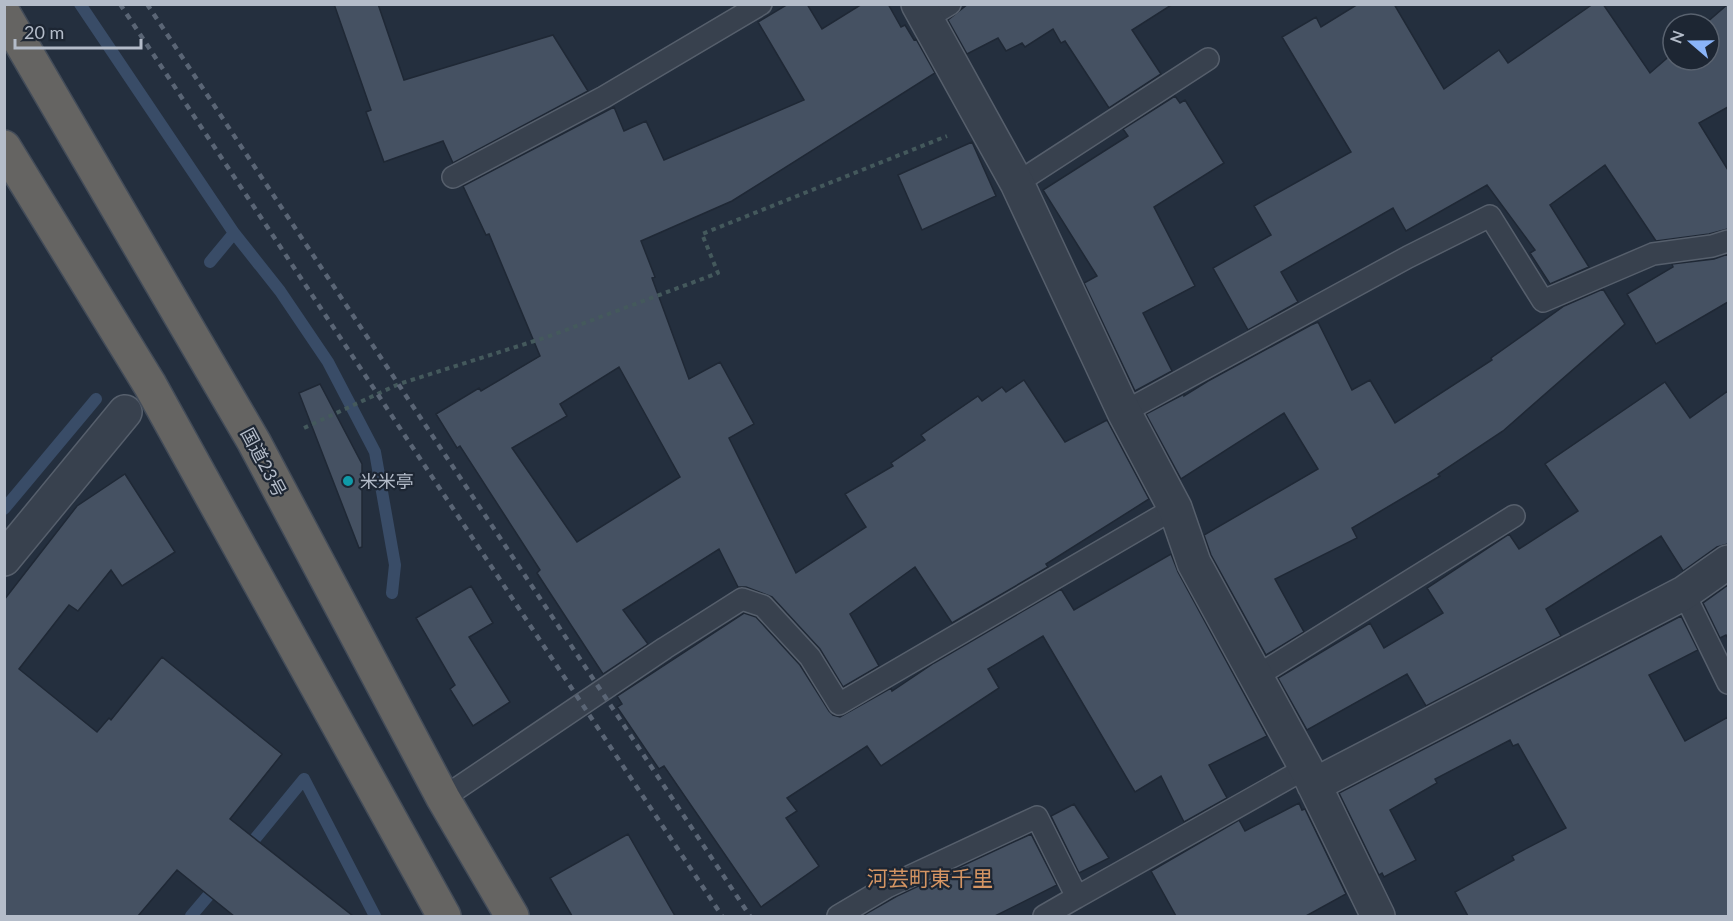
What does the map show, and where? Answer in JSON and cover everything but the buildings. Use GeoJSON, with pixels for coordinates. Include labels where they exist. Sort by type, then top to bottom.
{"type":"FeatureCollection","features":[{"type":"Feature","properties":{"kind":"highway","name":"国道23号"},"geometry":{"type":"LineString","coordinates":[[4,14],[254,442],[443,798],[512,916]]}},
{"type":"Feature","properties":{"kind":"highway"},"geometry":{"type":"LineString","coordinates":[[4,147],[150,385],[444,916]]}},
{"type":"Feature","properties":{"kind":"street"},"geometry":{"type":"LineString","coordinates":[[931,9],[984,121],[1017,183],[1124,412],[1175,508],[1194,563],[1310,776],[1378,916]]}},
{"type":"Feature","properties":{"kind":"street"},"geometry":{"type":"LineString","coordinates":[[4,559],[125,412]]}},
{"type":"Feature","properties":{"kind":"street"},"geometry":{"type":"LineString","coordinates":[[1310,776],[1684,593],[1728,562]]}},
{"type":"Feature","properties":{"kind":"lane"},"geometry":{"type":"LineString","coordinates":[[453,177],[604,97],[761,4]]}},
{"type":"Feature","properties":{"kind":"lane"},"geometry":{"type":"LineString","coordinates":[[1017,183],[1208,59]]}},
{"type":"Feature","properties":{"kind":"lane"},"geometry":{"type":"LineString","coordinates":[[1124,412],[1408,257],[1490,216],[1543,301],[1653,254],[1712,246],[1728,241]]}},
{"type":"Feature","properties":{"kind":"lane"},"geometry":{"type":"LineString","coordinates":[[443,798],[665,648],[742,599],[763,606],[810,657],[839,704],[1175,508]]}},
{"type":"Feature","properties":{"kind":"lane"},"geometry":{"type":"LineString","coordinates":[[1257,676],[1514,516]]}},
{"type":"Feature","properties":{"kind":"lane"},"geometry":{"type":"LineString","coordinates":[[1684,593],[1728,682]]}},
{"type":"Feature","properties":{"kind":"lane"},"geometry":{"type":"LineString","coordinates":[[1044,916],[1310,776]]}},
{"type":"Feature","properties":{"kind":"lane"},"geometry":{"type":"LineString","coordinates":[[838,916],[887,887],[1036,817],[1077,897]]}},
{"type":"Feature","properties":{"kind":"path"},"geometry":{"type":"LineString","coordinates":[[304,428],[399,384],[547,337],[718,273],[702,234],[984,121]]}},
{"type":"Feature","properties":{"kind":"waterway"},"geometry":{"type":"LineString","coordinates":[[80,4],[234,233],[210,262]]}},
{"type":"Feature","properties":{"kind":"waterway"},"geometry":{"type":"LineString","coordinates":[[234,233],[280,291],[328,362],[375,452],[395,565],[392,593]]}},
{"type":"Feature","properties":{"kind":"waterway"},"geometry":{"type":"LineString","coordinates":[[4,509],[96,399]]}},
{"type":"Feature","properties":{"kind":"waterway"},"geometry":{"type":"LineString","coordinates":[[245,851],[304,779],[375,916]]}},
{"type":"Feature","properties":{"kind":"waterway"},"geometry":{"type":"LineString","coordinates":[[191,916],[219,883]]}},
{"type":"Feature","properties":{"kind":"railway"},"geometry":{"type":"LineString","coordinates":[[120,4],[722,916]]}},
{"type":"Feature","properties":{"kind":"railway"},"geometry":{"type":"LineString","coordinates":[[147,4],[750,916]]}},
{"type":"Feature","properties":{"kind":"place","name":"米米亭"},"geometry":{"type":"Point","coordinates":[348,481]}},
{"type":"Feature","properties":{"kind":"district","name":"河芸町東千里"},"geometry":{"type":"Point","coordinates":[930,877]}}]}
